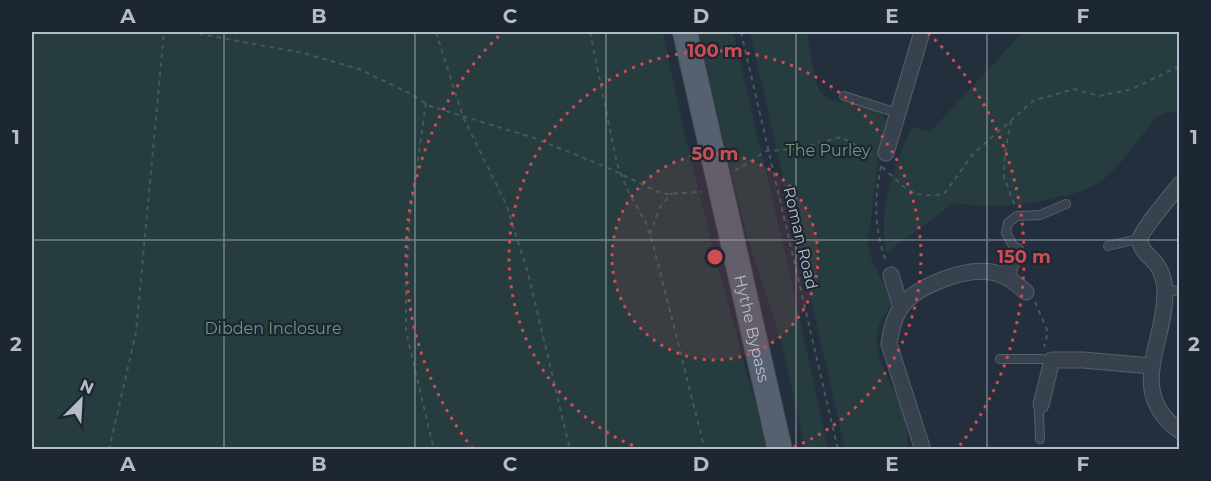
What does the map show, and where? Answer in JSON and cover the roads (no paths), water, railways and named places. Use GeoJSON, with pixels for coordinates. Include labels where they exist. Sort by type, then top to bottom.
{"type":"FeatureCollection","features":[{"type":"Feature","properties":{"kind":"main road","name":"Hythe Bypass"},"geometry":{"type":"LineString","coordinates":[[685,32],[780,450]]}},
{"type":"Feature","properties":{"kind":"street"},"geometry":{"type":"LineString","coordinates":[[880,159],[922,32]]}},
{"type":"Feature","properties":{"kind":"street"},"geometry":{"type":"LineString","coordinates":[[1179,184],[1149,223],[1140,241],[1143,249],[1172,290],[1151,366],[1152,392],[1158,408],[1169,423],[1179,431]]}},
{"type":"Feature","properties":{"kind":"street"},"geometry":{"type":"LineString","coordinates":[[1006,276],[1016,251]]}},
{"type":"Feature","properties":{"kind":"street"},"geometry":{"type":"LineString","coordinates":[[923,450],[889,344],[891,330],[901,307],[928,286],[961,274],[990,272],[1006,276],[1026,292]]}},
{"type":"Feature","properties":{"kind":"street"},"geometry":{"type":"LineString","coordinates":[[891,275],[901,307]]}},
{"type":"Feature","properties":{"kind":"street"},"geometry":{"type":"LineString","coordinates":[[1041,405],[1047,360],[1083,360],[1151,366]]}},
{"type":"Feature","properties":{"kind":"lane"},"geometry":{"type":"LineString","coordinates":[[844,96],[897,113]]}},
{"type":"Feature","properties":{"kind":"lane"},"geometry":{"type":"LineString","coordinates":[[1016,251],[1005,229],[1008,223],[1017,216],[1040,215],[1066,204]]}},
{"type":"Feature","properties":{"kind":"lane"},"geometry":{"type":"LineString","coordinates":[[1108,246],[1141,238]]}},
{"type":"Feature","properties":{"kind":"lane"},"geometry":{"type":"LineString","coordinates":[[1000,359],[1047,360]]}},
{"type":"Feature","properties":{"kind":"lane"},"geometry":{"type":"LineString","coordinates":[[1040,439],[1041,405]]}},
{"type":"Feature","properties":{"kind":"park label","name":"The Purley"},"geometry":{"type":"Point","coordinates":[828,150]}},
{"type":"Feature","properties":{"kind":"park label","name":"Dibden Inclosure"},"geometry":{"type":"Point","coordinates":[273,328]}}]}
